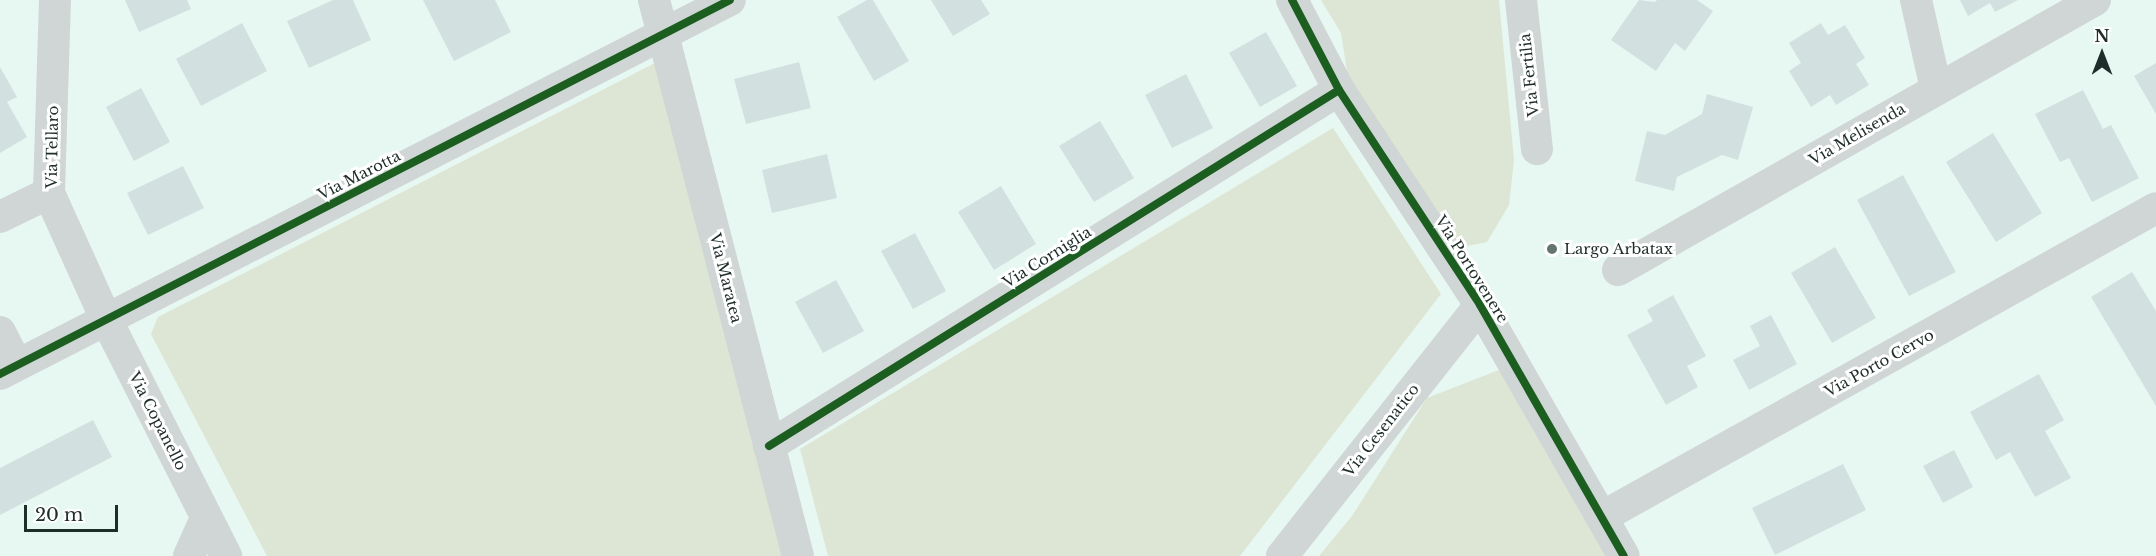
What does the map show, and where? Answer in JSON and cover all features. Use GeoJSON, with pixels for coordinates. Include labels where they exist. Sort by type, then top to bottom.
{"type":"FeatureCollection","features":[{"type":"Feature","properties":{"kind":"street","name":"Via Tellaro"},"geometry":{"type":"LineString","coordinates":[[55,0],[49,193],[106,319]]}},
{"type":"Feature","properties":{"kind":"street","name":"Via Maratea"},"geometry":{"type":"LineString","coordinates":[[654,0],[798,556]]}},
{"type":"Feature","properties":{"kind":"street","name":"Via Marotta"},"geometry":{"type":"LineString","coordinates":[[8,369],[730,0]]}},
{"type":"Feature","properties":{"kind":"street","name":"Via Portovenere"},"geometry":{"type":"LineString","coordinates":[[1292,0],[1339,90],[1480,305],[1624,556]]}},
{"type":"Feature","properties":{"kind":"street","name":"Via Fertilia"},"geometry":{"type":"LineString","coordinates":[[1521,0],[1538,149]]}},
{"type":"Feature","properties":{"kind":"street"},"geometry":{"type":"LineString","coordinates":[[1916,0],[1936,89]]}},
{"type":"Feature","properties":{"kind":"street","name":"Via Melisenda"},"geometry":{"type":"LineString","coordinates":[[1618,270],[2096,0]]}},
{"type":"Feature","properties":{"kind":"street","name":"Via Corniglia"},"geometry":{"type":"LineString","coordinates":[[769,446],[1339,90]]}},
{"type":"Feature","properties":{"kind":"street"},"geometry":{"type":"LineString","coordinates":[[0,217],[49,193]]}},
{"type":"Feature","properties":{"kind":"street","name":"Via Porto Cervo"},"geometry":{"type":"LineString","coordinates":[[1602,517],[2156,208]]}},
{"type":"Feature","properties":{"kind":"street","name":"Via Cesenatico"},"geometry":{"type":"LineString","coordinates":[[1282,556],[1480,305]]}},
{"type":"Feature","properties":{"kind":"street","name":"Via Copanello"},"geometry":{"type":"LineString","coordinates":[[106,319],[226,556]]}},
{"type":"Feature","properties":{"kind":"street"},"geometry":{"type":"LineString","coordinates":[[0,332],[8,369]]}},
{"type":"Feature","properties":{"kind":"street"},"geometry":{"type":"LineString","coordinates":[[189,556],[206,518]]}},
{"type":"Feature","properties":{"kind":"green space"},"geometry":{"type":"Polygon","coordinates":[[[1321,0],[1499,0],[1514,160],[1509,205],[1487,242],[1462,247],[1447,240],[1348,78],[1341,33],[1321,0]]]}},
{"type":"Feature","properties":{"kind":"green space"},"geometry":{"type":"Polygon","coordinates":[[[657,62],[792,556],[267,556],[151,334],[158,317],[657,62]]]}},
{"type":"Feature","properties":{"kind":"green space"},"geometry":{"type":"Polygon","coordinates":[[[1333,128],[1441,294],[1240,556],[828,556],[800,449],[1333,128]]]}},
{"type":"Feature","properties":{"kind":"green space"},"geometry":{"type":"Polygon","coordinates":[[[1504,368],[1611,556],[1319,556],[1352,516],[1427,398],[1504,368]]]}},
{"type":"Feature","properties":{"kind":"building"},"geometry":{"type":"Polygon","coordinates":[[[125,0],[187,0],[191,9],[139,32],[125,0]]]}},
{"type":"Feature","properties":{"kind":"building"},"geometry":{"type":"Polygon","coordinates":[[[333,0],[353,0],[371,40],[309,68],[287,21],[333,0]]]}},
{"type":"Feature","properties":{"kind":"building"},"geometry":{"type":"Polygon","coordinates":[[[423,0],[495,0],[511,32],[454,61],[423,0]]]}},
{"type":"Feature","properties":{"kind":"building"},"geometry":{"type":"Polygon","coordinates":[[[867,0],[873,0],[909,61],[874,81],[837,17],[867,0]]]}},
{"type":"Feature","properties":{"kind":"building"},"geometry":{"type":"Polygon","coordinates":[[[931,0],[981,0],[990,14],[953,36],[931,0]]]}},
{"type":"Feature","properties":{"kind":"building"},"geometry":{"type":"Polygon","coordinates":[[[1639,0],[1655,2],[1657,0],[1697,0],[1713,11],[1685,51],[1675,43],[1656,71],[1611,40],[1639,0]]]}},
{"type":"Feature","properties":{"kind":"building"},"geometry":{"type":"Polygon","coordinates":[[[1960,0],[2018,0],[1995,12],[1990,3],[1968,16],[1960,0]]]}},
{"type":"Feature","properties":{"kind":"building"},"geometry":{"type":"Polygon","coordinates":[[[242,23],[267,71],[201,106],[176,59],[242,23]]]}},
{"type":"Feature","properties":{"kind":"building"},"geometry":{"type":"Polygon","coordinates":[[[1821,23],[1828,35],[1845,25],[1865,58],[1856,64],[1869,85],[1836,105],[1830,95],[1811,107],[1789,71],[1801,63],[1789,43],[1821,23]]]}},
{"type":"Feature","properties":{"kind":"building"},"geometry":{"type":"Polygon","coordinates":[[[1266,32],[1297,86],[1260,107],[1229,53],[1266,32]]]}},
{"type":"Feature","properties":{"kind":"building"},"geometry":{"type":"Polygon","coordinates":[[[799,62],[811,108],[746,124],[734,79],[799,62]]]}},
{"type":"Feature","properties":{"kind":"building"},"geometry":{"type":"Polygon","coordinates":[[[2156,63],[2156,114],[2134,76],[2156,63]]]}},
{"type":"Feature","properties":{"kind":"building"},"geometry":{"type":"Polygon","coordinates":[[[0,67],[17,97],[7,102],[27,137],[0,153],[0,67]]]}},
{"type":"Feature","properties":{"kind":"building"},"geometry":{"type":"Polygon","coordinates":[[[1186,74],[1213,128],[1172,148],[1145,95],[1186,74]]]}},
{"type":"Feature","properties":{"kind":"building"},"geometry":{"type":"Polygon","coordinates":[[[141,88],[170,142],[134,161],[106,107],[141,88]]]}},
{"type":"Feature","properties":{"kind":"building"},"geometry":{"type":"Polygon","coordinates":[[[2083,90],[2103,129],[2111,125],[2139,178],[2092,202],[2069,158],[2060,162],[2035,114],[2083,90]]]}},
{"type":"Feature","properties":{"kind":"building"},"geometry":{"type":"Polygon","coordinates":[[[1707,94],[1753,107],[1738,160],[1722,155],[1677,177],[1674,191],[1635,181],[1647,131],[1665,135],[1702,114],[1707,94]]]}},
{"type":"Feature","properties":{"kind":"building"},"geometry":{"type":"Polygon","coordinates":[[[1100,121],[1134,178],[1094,202],[1059,146],[1100,121]]]}},
{"type":"Feature","properties":{"kind":"building"},"geometry":{"type":"Polygon","coordinates":[[[1993,133],[2042,213],[1996,242],[1946,162],[1993,133]]]}},
{"type":"Feature","properties":{"kind":"building"},"geometry":{"type":"Polygon","coordinates":[[[827,154],[837,198],[772,213],[762,170],[827,154]]]}},
{"type":"Feature","properties":{"kind":"building"},"geometry":{"type":"Polygon","coordinates":[[[183,166],[204,208],[148,235],[127,193],[183,166]]]}},
{"type":"Feature","properties":{"kind":"building"},"geometry":{"type":"Polygon","coordinates":[[[1903,175],[1956,272],[1909,296],[1857,200],[1903,175]]]}},
{"type":"Feature","properties":{"kind":"building"},"geometry":{"type":"Polygon","coordinates":[[[1001,186],[1036,244],[994,270],[958,212],[1001,186]]]}},
{"type":"Feature","properties":{"kind":"building"},"geometry":{"type":"Polygon","coordinates":[[[915,233],[946,291],[913,309],[881,251],[915,233]]]}},
{"type":"Feature","properties":{"kind":"building"},"geometry":{"type":"Polygon","coordinates":[[[1835,247],[1876,318],[1832,343],[1791,273],[1835,247]]]}},
{"type":"Feature","properties":{"kind":"building"},"geometry":{"type":"Polygon","coordinates":[[[2132,272],[2156,311],[2156,406],[2091,297],[2132,272]]]}},
{"type":"Feature","properties":{"kind":"building"},"geometry":{"type":"Polygon","coordinates":[[[836,280],[864,331],[823,353],[795,302],[836,280]]]}},
{"type":"Feature","properties":{"kind":"building"},"geometry":{"type":"Polygon","coordinates":[[[1673,295],[1706,356],[1687,366],[1698,387],[1666,405],[1627,335],[1653,321],[1647,310],[1673,295]]]}},
{"type":"Feature","properties":{"kind":"building"},"geometry":{"type":"Polygon","coordinates":[[[1771,315],[1797,364],[1749,390],[1733,360],[1760,346],[1750,326],[1771,315]]]}},
{"type":"Feature","properties":{"kind":"building"},"geometry":{"type":"Polygon","coordinates":[[[2039,374],[2064,420],[2045,431],[2071,478],[2035,497],[2010,452],[1996,460],[1970,412],[2039,374]]]}},
{"type":"Feature","properties":{"kind":"building"},"geometry":{"type":"Polygon","coordinates":[[[93,420],[112,457],[0,515],[0,468],[93,420]]]}},
{"type":"Feature","properties":{"kind":"building"},"geometry":{"type":"Polygon","coordinates":[[[1954,450],[1973,487],[1943,503],[1923,466],[1954,450]]]}},
{"type":"Feature","properties":{"kind":"building"},"geometry":{"type":"Polygon","coordinates":[[[1843,464],[1866,510],[1775,555],[1752,508],[1843,464]]]}},
{"type":"Feature","properties":{"kind":"cycle path"},"geometry":{"type":"LineString","coordinates":[[0,374],[730,0]]}},
{"type":"Feature","properties":{"kind":"cycle path"},"geometry":{"type":"LineString","coordinates":[[1292,0],[1339,90],[1480,305],[1624,556]]}},
{"type":"Feature","properties":{"kind":"cycle path"},"geometry":{"type":"LineString","coordinates":[[769,446],[1339,90]]}},
{"type":"Feature","properties":{"kind":"place","name":"Largo Arbatax"},"geometry":{"type":"Point","coordinates":[1552,249]}}]}
